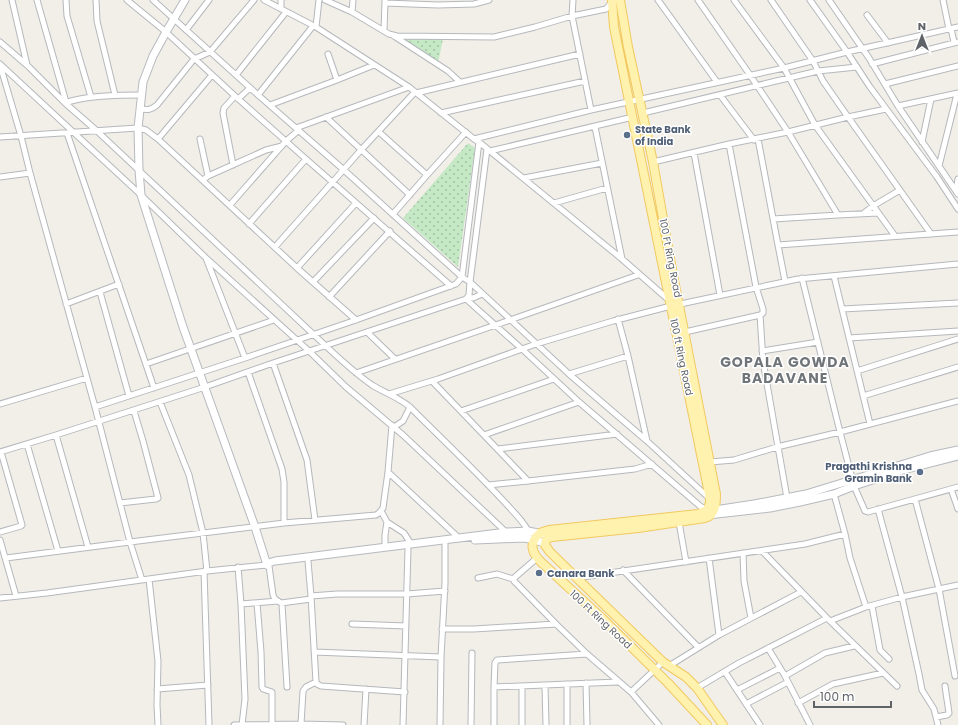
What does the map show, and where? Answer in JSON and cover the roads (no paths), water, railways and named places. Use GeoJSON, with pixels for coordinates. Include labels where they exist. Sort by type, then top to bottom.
{"type":"FeatureCollection","features":[{"type":"Feature","properties":{"kind":"main road"},"geometry":{"type":"LineString","coordinates":[[185,0],[153,56],[143,82],[138,128],[141,195],[166,275],[268,566]]}},
{"type":"Feature","properties":{"kind":"main road","name":"100 Ft Ring Road"},"geometry":{"type":"LineString","coordinates":[[615,0],[628,47],[653,162],[673,304],[685,332],[716,494],[716,504],[708,508]]}},
{"type":"Feature","properties":{"kind":"main road","name":"100 ft Ring Road"},"geometry":{"type":"LineString","coordinates":[[615,0],[614,27],[673,304],[706,479],[708,508]]}},
{"type":"Feature","properties":{"kind":"main road"},"geometry":{"type":"LineString","coordinates":[[708,508],[770,508],[834,494],[854,483],[930,456],[958,450]]}},
{"type":"Feature","properties":{"kind":"main road"},"geometry":{"type":"LineString","coordinates":[[532,539],[540,533],[549,530],[698,514],[708,508],[787,498],[854,483],[958,456]]}},
{"type":"Feature","properties":{"kind":"main road"},"geometry":{"type":"LineString","coordinates":[[268,566],[308,562],[460,538],[509,535],[545,543],[546,539],[552,537],[638,528],[705,518],[708,517],[708,508]]}},
{"type":"Feature","properties":{"kind":"main road"},"geometry":{"type":"LineString","coordinates":[[268,566],[268,563],[274,561],[385,547],[445,544],[528,531],[552,537]]}},
{"type":"Feature","properties":{"kind":"main road"},"geometry":{"type":"LineString","coordinates":[[532,539],[532,549],[537,558]]}},
{"type":"Feature","properties":{"kind":"main road","name":"100 Ft Ring Road"},"geometry":{"type":"LineString","coordinates":[[545,543],[547,549],[666,664],[686,677],[697,688],[723,725]]}},
{"type":"Feature","properties":{"kind":"main road","name":"100 Ft Ring Road"},"geometry":{"type":"LineString","coordinates":[[537,558],[604,620],[668,683],[707,725]]}},
{"type":"Feature","properties":{"kind":"street"},"geometry":{"type":"LineString","coordinates":[[12,0],[28,66]]}},
{"type":"Feature","properties":{"kind":"street"},"geometry":{"type":"LineString","coordinates":[[37,0],[66,103]]}},
{"type":"Feature","properties":{"kind":"street"},"geometry":{"type":"LineString","coordinates":[[66,0],[67,16],[92,97]]}},
{"type":"Feature","properties":{"kind":"street"},"geometry":{"type":"LineString","coordinates":[[96,0],[98,25],[115,95]]}},
{"type":"Feature","properties":{"kind":"street"},"geometry":{"type":"LineString","coordinates":[[127,0],[166,32],[236,97],[451,286]]}},
{"type":"Feature","properties":{"kind":"street"},"geometry":{"type":"LineString","coordinates":[[153,0],[236,76],[344,170],[462,277],[470,282],[569,374],[647,442],[708,508]]}},
{"type":"Feature","properties":{"kind":"street"},"geometry":{"type":"LineString","coordinates":[[186,30],[209,0]]}},
{"type":"Feature","properties":{"kind":"street"},"geometry":{"type":"LineString","coordinates":[[140,110],[153,109],[194,59],[210,52],[254,0]]}},
{"type":"Feature","properties":{"kind":"street"},"geometry":{"type":"LineString","coordinates":[[264,0],[314,26],[409,87],[524,178],[622,259],[673,304]]}},
{"type":"Feature","properties":{"kind":"street"},"geometry":{"type":"LineString","coordinates":[[280,9],[281,0]]}},
{"type":"Feature","properties":{"kind":"street"},"geometry":{"type":"LineString","coordinates":[[258,95],[314,26],[319,0]]}},
{"type":"Feature","properties":{"kind":"street"},"geometry":{"type":"LineString","coordinates":[[325,0],[352,12],[393,36],[448,71],[460,82]]}},
{"type":"Feature","properties":{"kind":"street"},"geometry":{"type":"LineString","coordinates":[[352,12],[353,0]]}},
{"type":"Feature","properties":{"kind":"street"},"geometry":{"type":"LineString","coordinates":[[384,31],[385,1],[474,4],[488,0]]}},
{"type":"Feature","properties":{"kind":"street"},"geometry":{"type":"LineString","coordinates":[[573,0],[572,16],[591,110]]}},
{"type":"Feature","properties":{"kind":"street"},"geometry":{"type":"LineString","coordinates":[[393,36],[494,36],[606,9],[615,0]]}},
{"type":"Feature","properties":{"kind":"street"},"geometry":{"type":"LineString","coordinates":[[658,0],[717,82]]}},
{"type":"Feature","properties":{"kind":"street"},"geometry":{"type":"LineString","coordinates":[[698,0],[788,132],[838,215]]}},
{"type":"Feature","properties":{"kind":"street"},"geometry":{"type":"LineString","coordinates":[[734,0],[784,68],[815,125],[895,236]]}},
{"type":"Feature","properties":{"kind":"street"},"geometry":{"type":"LineString","coordinates":[[771,0],[813,61],[823,80],[848,117],[931,234]]}},
{"type":"Feature","properties":{"kind":"street"},"geometry":{"type":"LineString","coordinates":[[810,0],[870,87],[937,177],[958,209]]}},
{"type":"Feature","properties":{"kind":"street"},"geometry":{"type":"LineString","coordinates":[[829,0],[869,58],[898,106],[957,192]]}},
{"type":"Feature","properties":{"kind":"street"},"geometry":{"type":"LineString","coordinates":[[944,0],[953,35]]}},
{"type":"Feature","properties":{"kind":"street"},"geometry":{"type":"LineString","coordinates":[[236,76],[286,12]]}},
{"type":"Feature","properties":{"kind":"street"},"geometry":{"type":"LineString","coordinates":[[868,15],[888,43]]}},
{"type":"Feature","properties":{"kind":"street"},"geometry":{"type":"LineString","coordinates":[[872,64],[953,35],[958,27]]}},
{"type":"Feature","properties":{"kind":"street"},"geometry":{"type":"LineString","coordinates":[[476,140],[591,110],[848,54],[888,43],[953,35]]}},
{"type":"Feature","properties":{"kind":"street"},"geometry":{"type":"LineString","coordinates":[[0,42],[28,66],[325,345],[371,384],[400,399],[410,407],[521,520],[532,539]]}},
{"type":"Feature","properties":{"kind":"street"},"geometry":{"type":"LineString","coordinates":[[328,54],[337,80]]}},
{"type":"Feature","properties":{"kind":"street"},"geometry":{"type":"LineString","coordinates":[[275,247],[361,150],[416,93],[580,54]]}},
{"type":"Feature","properties":{"kind":"street"},"geometry":{"type":"LineString","coordinates":[[0,65],[70,133],[141,195],[205,257],[310,351],[346,387],[393,426],[509,535]]}},
{"type":"Feature","properties":{"kind":"street"},"geometry":{"type":"LineString","coordinates":[[0,65],[21,136],[95,407],[130,542],[142,580]]}},
{"type":"Feature","properties":{"kind":"street"},"geometry":{"type":"LineString","coordinates":[[270,105],[374,65]]}},
{"type":"Feature","properties":{"kind":"street"},"geometry":{"type":"LineString","coordinates":[[885,84],[958,66]]}},
{"type":"Feature","properties":{"kind":"street"},"geometry":{"type":"LineString","coordinates":[[642,113],[818,71],[857,67]]}},
{"type":"Feature","properties":{"kind":"street"},"geometry":{"type":"LineString","coordinates":[[158,139],[212,75]]}},
{"type":"Feature","properties":{"kind":"street"},"geometry":{"type":"LineString","coordinates":[[441,113],[585,81]]}},
{"type":"Feature","properties":{"kind":"street"},"geometry":{"type":"LineString","coordinates":[[230,206],[297,129],[409,87]]}},
{"type":"Feature","properties":{"kind":"street"},"geometry":{"type":"LineString","coordinates":[[232,165],[223,113],[224,108],[236,97],[250,88]]}},
{"type":"Feature","properties":{"kind":"street"},"geometry":{"type":"LineString","coordinates":[[898,106],[957,94],[939,166]]}},
{"type":"Feature","properties":{"kind":"street"},"geometry":{"type":"LineString","coordinates":[[66,103],[92,97],[142,95]]}},
{"type":"Feature","properties":{"kind":"street"},"geometry":{"type":"LineString","coordinates":[[720,95],[756,139],[785,281]]}},
{"type":"Feature","properties":{"kind":"street"},"geometry":{"type":"LineString","coordinates":[[922,142],[931,99]]}},
{"type":"Feature","properties":{"kind":"street"},"geometry":{"type":"LineString","coordinates":[[653,162],[886,109]]}},
{"type":"Feature","properties":{"kind":"street"},"geometry":{"type":"LineString","coordinates":[[326,117],[410,195]]}},
{"type":"Feature","properties":{"kind":"street"},"geometry":{"type":"LineString","coordinates":[[489,150],[595,127],[633,117]]}},
{"type":"Feature","properties":{"kind":"street"},"geometry":{"type":"LineString","coordinates":[[595,127],[622,259]]}},
{"type":"Feature","properties":{"kind":"street"},"geometry":{"type":"LineString","coordinates":[[0,137],[138,128],[146,130],[158,139],[297,268],[356,320]]}},
{"type":"Feature","properties":{"kind":"street"},"geometry":{"type":"LineString","coordinates":[[379,132],[427,175]]}},
{"type":"Feature","properties":{"kind":"street"},"geometry":{"type":"LineString","coordinates":[[393,214],[466,132]]}},
{"type":"Feature","properties":{"kind":"street"},"geometry":{"type":"LineString","coordinates":[[70,133],[154,388]]}},
{"type":"Feature","properties":{"kind":"street"},"geometry":{"type":"LineString","coordinates":[[200,139],[208,176]]}},
{"type":"Feature","properties":{"kind":"street"},"geometry":{"type":"LineString","coordinates":[[95,407],[356,320],[451,286],[458,282],[462,277],[476,140]]}},
{"type":"Feature","properties":{"kind":"street"},"geometry":{"type":"LineString","coordinates":[[729,144],[756,287],[763,311],[760,315],[762,351],[777,447],[787,498]]}},
{"type":"Feature","properties":{"kind":"street"},"geometry":{"type":"LineString","coordinates":[[203,180],[208,176],[266,150],[282,146]]}},
{"type":"Feature","properties":{"kind":"street"},"geometry":{"type":"LineString","coordinates":[[467,298],[469,293],[489,150]]}},
{"type":"Feature","properties":{"kind":"street"},"geometry":{"type":"LineString","coordinates":[[694,153],[720,295]]}},
{"type":"Feature","properties":{"kind":"street"},"geometry":{"type":"LineString","coordinates":[[249,224],[306,159]]}},
{"type":"Feature","properties":{"kind":"street"},"geometry":{"type":"LineString","coordinates":[[524,178],[602,163]]}},
{"type":"Feature","properties":{"kind":"street"},"geometry":{"type":"LineString","coordinates":[[0,177],[30,173]]}},
{"type":"Feature","properties":{"kind":"street"},"geometry":{"type":"LineString","coordinates":[[957,192],[958,179]]}},
{"type":"Feature","properties":{"kind":"street"},"geometry":{"type":"LineString","coordinates":[[554,203],[608,188]]}},
{"type":"Feature","properties":{"kind":"street"},"geometry":{"type":"LineString","coordinates":[[864,213],[900,190]]}},
{"type":"Feature","properties":{"kind":"street"},"geometry":{"type":"LineString","coordinates":[[297,268],[356,203]]}},
{"type":"Feature","properties":{"kind":"street"},"geometry":{"type":"LineString","coordinates":[[773,219],[878,213]]}},
{"type":"Feature","properties":{"kind":"street"},"geometry":{"type":"LineString","coordinates":[[313,282],[374,218]]}},
{"type":"Feature","properties":{"kind":"street"},"geometry":{"type":"LineString","coordinates":[[329,297],[390,231]]}},
{"type":"Feature","properties":{"kind":"street"},"geometry":{"type":"LineString","coordinates":[[778,244],[958,232]]}},
{"type":"Feature","properties":{"kind":"street"},"geometry":{"type":"LineString","coordinates":[[614,253],[619,245]]}},
{"type":"Feature","properties":{"kind":"street"},"geometry":{"type":"LineString","coordinates":[[205,257],[245,358]]}},
{"type":"Feature","properties":{"kind":"street"},"geometry":{"type":"LineString","coordinates":[[389,394],[432,381],[536,344],[673,304],[802,278],[958,264]]}},
{"type":"Feature","properties":{"kind":"street"},"geometry":{"type":"LineString","coordinates":[[356,372],[510,320],[638,274]]}},
{"type":"Feature","properties":{"kind":"street"},"geometry":{"type":"LineString","coordinates":[[834,276],[870,424]]}},
{"type":"Feature","properties":{"kind":"street"},"geometry":{"type":"LineString","coordinates":[[802,278],[840,432],[854,483],[865,511],[868,512],[958,487]]}},
{"type":"Feature","properties":{"kind":"street"},"geometry":{"type":"LineString","coordinates":[[66,304],[119,284]]}},
{"type":"Feature","properties":{"kind":"street"},"geometry":{"type":"LineString","coordinates":[[100,292],[129,396]]}},
{"type":"Feature","properties":{"kind":"street"},"geometry":{"type":"LineString","coordinates":[[0,532],[22,525],[0,452],[134,411],[325,345],[482,294]]}},
{"type":"Feature","properties":{"kind":"street"},"geometry":{"type":"LineString","coordinates":[[467,298],[494,325],[579,402],[700,506],[708,508]]}},
{"type":"Feature","properties":{"kind":"street"},"geometry":{"type":"LineString","coordinates":[[842,309],[958,303]]}},
{"type":"Feature","properties":{"kind":"street"},"geometry":{"type":"LineString","coordinates":[[685,332],[760,315]]}},
{"type":"Feature","properties":{"kind":"street"},"geometry":{"type":"LineString","coordinates":[[618,319],[628,356],[647,442]]}},
{"type":"Feature","properties":{"kind":"street"},"geometry":{"type":"LineString","coordinates":[[146,364],[274,320]]}},
{"type":"Feature","properties":{"kind":"street"},"geometry":{"type":"LineString","coordinates":[[848,338],[958,331]]}},
{"type":"Feature","properties":{"kind":"street"},"geometry":{"type":"LineString","coordinates":[[367,332],[395,359]]}},
{"type":"Feature","properties":{"kind":"street"},"geometry":{"type":"LineString","coordinates":[[857,371],[958,339]]}},
{"type":"Feature","properties":{"kind":"street"},"geometry":{"type":"LineString","coordinates":[[762,351],[818,342]]}},
{"type":"Feature","properties":{"kind":"street"},"geometry":{"type":"LineString","coordinates":[[569,374],[628,356]]}},
{"type":"Feature","properties":{"kind":"street"},"geometry":{"type":"LineString","coordinates":[[273,363],[308,460],[314,520]]}},
{"type":"Feature","properties":{"kind":"street"},"geometry":{"type":"LineString","coordinates":[[863,396],[958,367]]}},
{"type":"Feature","properties":{"kind":"street"},"geometry":{"type":"LineString","coordinates":[[248,372],[282,469],[284,482],[284,523]]}},
{"type":"Feature","properties":{"kind":"street"},"geometry":{"type":"LineString","coordinates":[[0,404],[87,378]]}},
{"type":"Feature","properties":{"kind":"street"},"geometry":{"type":"LineString","coordinates":[[461,411],[554,378]]}},
{"type":"Feature","properties":{"kind":"street"},"geometry":{"type":"LineString","coordinates":[[432,381],[528,481]]}},
{"type":"Feature","properties":{"kind":"street"},"geometry":{"type":"LineString","coordinates":[[710,462],[734,460],[777,447],[958,401]]}},
{"type":"Feature","properties":{"kind":"street"},"geometry":{"type":"LineString","coordinates":[[160,402],[189,475],[203,533],[206,571],[209,725]]}},
{"type":"Feature","properties":{"kind":"street"},"geometry":{"type":"LineString","coordinates":[[484,435],[579,402]]}},
{"type":"Feature","properties":{"kind":"street"},"geometry":{"type":"LineString","coordinates":[[393,426],[403,421],[410,407]]}},
{"type":"Feature","properties":{"kind":"street"},"geometry":{"type":"LineString","coordinates":[[120,503],[158,498],[144,441],[134,411]]}},
{"type":"Feature","properties":{"kind":"street"},"geometry":{"type":"LineString","coordinates":[[6,558],[284,523],[376,515],[383,508],[393,426]]}},
{"type":"Feature","properties":{"kind":"street"},"geometry":{"type":"LineString","coordinates":[[498,449],[617,434]]}},
{"type":"Feature","properties":{"kind":"street"},"geometry":{"type":"LineString","coordinates":[[56,435],[88,547]]}},
{"type":"Feature","properties":{"kind":"street"},"geometry":{"type":"LineString","coordinates":[[26,444],[58,551]]}},
{"type":"Feature","properties":{"kind":"street"},"geometry":{"type":"LineString","coordinates":[[488,485],[637,469],[652,464]]}},
{"type":"Feature","properties":{"kind":"street"},"geometry":{"type":"LineString","coordinates":[[388,472],[460,538]]}},
{"type":"Feature","properties":{"kind":"street"},"geometry":{"type":"LineString","coordinates":[[951,489],[958,509]]}},
{"type":"Feature","properties":{"kind":"street"},"geometry":{"type":"LineString","coordinates":[[834,494],[850,558],[869,607],[880,650],[889,659]]}},
{"type":"Feature","properties":{"kind":"street"},"geometry":{"type":"LineString","coordinates":[[915,499],[939,589],[955,676]]}},
{"type":"Feature","properties":{"kind":"street"},"geometry":{"type":"LineString","coordinates":[[878,509],[902,597],[922,690],[934,709],[938,725]]}},
{"type":"Feature","properties":{"kind":"street"},"geometry":{"type":"LineString","coordinates":[[381,511],[387,522],[404,533],[410,546],[403,725]]}},
{"type":"Feature","properties":{"kind":"street"},"geometry":{"type":"LineString","coordinates":[[385,547],[387,522]]}},
{"type":"Feature","properties":{"kind":"street"},"geometry":{"type":"LineString","coordinates":[[679,522],[686,562]]}},
{"type":"Feature","properties":{"kind":"street"},"geometry":{"type":"LineString","coordinates":[[576,578],[813,543],[845,534]]}},
{"type":"Feature","properties":{"kind":"street"},"geometry":{"type":"LineString","coordinates":[[0,540],[16,596]]}},
{"type":"Feature","properties":{"kind":"street"},"geometry":{"type":"LineString","coordinates":[[440,725],[442,629],[445,591],[445,544]]}},
{"type":"Feature","properties":{"kind":"street"},"geometry":{"type":"LineString","coordinates":[[762,551],[828,620],[897,686]]}},
{"type":"Feature","properties":{"kind":"street"},"geometry":{"type":"LineString","coordinates":[[743,553],[744,581],[751,618]]}},
{"type":"Feature","properties":{"kind":"street"},"geometry":{"type":"LineString","coordinates":[[513,579],[537,558]]}},
{"type":"Feature","properties":{"kind":"street"},"geometry":{"type":"LineString","coordinates":[[709,558],[719,635]]}},
{"type":"Feature","properties":{"kind":"street"},"geometry":{"type":"LineString","coordinates":[[308,562],[316,682],[321,686],[405,692]]}},
{"type":"Feature","properties":{"kind":"street"},"geometry":{"type":"LineString","coordinates":[[0,598],[238,567],[268,566],[273,595],[279,602],[287,687]]}},
{"type":"Feature","properties":{"kind":"street"},"geometry":{"type":"LineString","coordinates":[[238,567],[245,699],[242,725]]}},
{"type":"Feature","properties":{"kind":"street"},"geometry":{"type":"LineString","coordinates":[[623,570],[698,647]]}},
{"type":"Feature","properties":{"kind":"street"},"geometry":{"type":"LineString","coordinates":[[478,578],[497,574],[513,579],[587,654],[630,692],[659,725]]}},
{"type":"Feature","properties":{"kind":"street"},"geometry":{"type":"LineString","coordinates":[[149,579],[158,661],[158,725]]}},
{"type":"Feature","properties":{"kind":"street"},"geometry":{"type":"LineString","coordinates":[[697,688],[739,663],[828,620],[902,597],[958,585]]}},
{"type":"Feature","properties":{"kind":"street"},"geometry":{"type":"LineString","coordinates":[[241,604],[279,602],[337,594],[407,594],[445,591]]}},
{"type":"Feature","properties":{"kind":"street"},"geometry":{"type":"LineString","coordinates":[[630,692],[654,670],[801,592]]}},
{"type":"Feature","properties":{"kind":"street"},"geometry":{"type":"LineString","coordinates":[[257,603],[262,687],[263,689],[272,692],[272,725]]}},
{"type":"Feature","properties":{"kind":"street"},"geometry":{"type":"LineString","coordinates":[[352,624],[406,626]]}},
{"type":"Feature","properties":{"kind":"street"},"geometry":{"type":"LineString","coordinates":[[442,629],[474,629],[556,624]]}},
{"type":"Feature","properties":{"kind":"street"},"geometry":{"type":"LineString","coordinates":[[785,676],[825,653],[854,646]]}},
{"type":"Feature","properties":{"kind":"street"},"geometry":{"type":"LineString","coordinates":[[768,648],[785,676],[810,725]]}},
{"type":"Feature","properties":{"kind":"street"},"geometry":{"type":"LineString","coordinates":[[314,652],[441,657]]}},
{"type":"Feature","properties":{"kind":"street"},"geometry":{"type":"LineString","coordinates":[[471,725],[472,653]]}},
{"type":"Feature","properties":{"kind":"street"},"geometry":{"type":"LineString","coordinates":[[494,725],[495,663],[497,660],[587,654]]}},
{"type":"Feature","properties":{"kind":"street"},"geometry":{"type":"LineString","coordinates":[[737,690],[780,668]]}},
{"type":"Feature","properties":{"kind":"street"},"geometry":{"type":"LineString","coordinates":[[725,672],[760,725]]}},
{"type":"Feature","properties":{"kind":"street"},"geometry":{"type":"LineString","coordinates":[[798,703],[833,684],[883,673]]}},
{"type":"Feature","properties":{"kind":"street"},"geometry":{"type":"LineString","coordinates":[[301,724],[303,691],[306,687],[316,682]]}},
{"type":"Feature","properties":{"kind":"street"},"geometry":{"type":"LineString","coordinates":[[494,687],[618,682]]}},
{"type":"Feature","properties":{"kind":"street"},"geometry":{"type":"LineString","coordinates":[[746,704],[788,682]]}},
{"type":"Feature","properties":{"kind":"street"},"geometry":{"type":"LineString","coordinates":[[586,683],[587,725]]}},
{"type":"Feature","properties":{"kind":"street"},"geometry":{"type":"LineString","coordinates":[[567,684],[567,725]]}},
{"type":"Feature","properties":{"kind":"street"},"geometry":{"type":"LineString","coordinates":[[157,689],[208,685]]}},
{"type":"Feature","properties":{"kind":"street"},"geometry":{"type":"LineString","coordinates":[[545,685],[546,725]]}},
{"type":"Feature","properties":{"kind":"street"},"geometry":{"type":"LineString","coordinates":[[522,686],[522,725]]}},
{"type":"Feature","properties":{"kind":"street"},"geometry":{"type":"LineString","coordinates":[[936,717],[947,715],[949,713],[945,686]]}},
{"type":"Feature","properties":{"kind":"street"},"geometry":{"type":"LineString","coordinates":[[364,725],[366,689]]}},
{"type":"Feature","properties":{"kind":"street"},"geometry":{"type":"LineString","coordinates":[[234,725],[343,725]]}},
{"type":"Feature","properties":{"kind":"place","name":"State Bank of India"},"geometry":{"type":"Point","coordinates":[627,135]}},
{"type":"Feature","properties":{"kind":"place","name":"Pragathi Krishna Gramin Bank"},"geometry":{"type":"Point","coordinates":[920,472]}},
{"type":"Feature","properties":{"kind":"place","name":"Canara Bank"},"geometry":{"type":"Point","coordinates":[539,573]}},
{"type":"Feature","properties":{"kind":"district","name":"GOPALA GOWDA BADAVANE"},"geometry":{"type":"Point","coordinates":[785,370]}}]}
